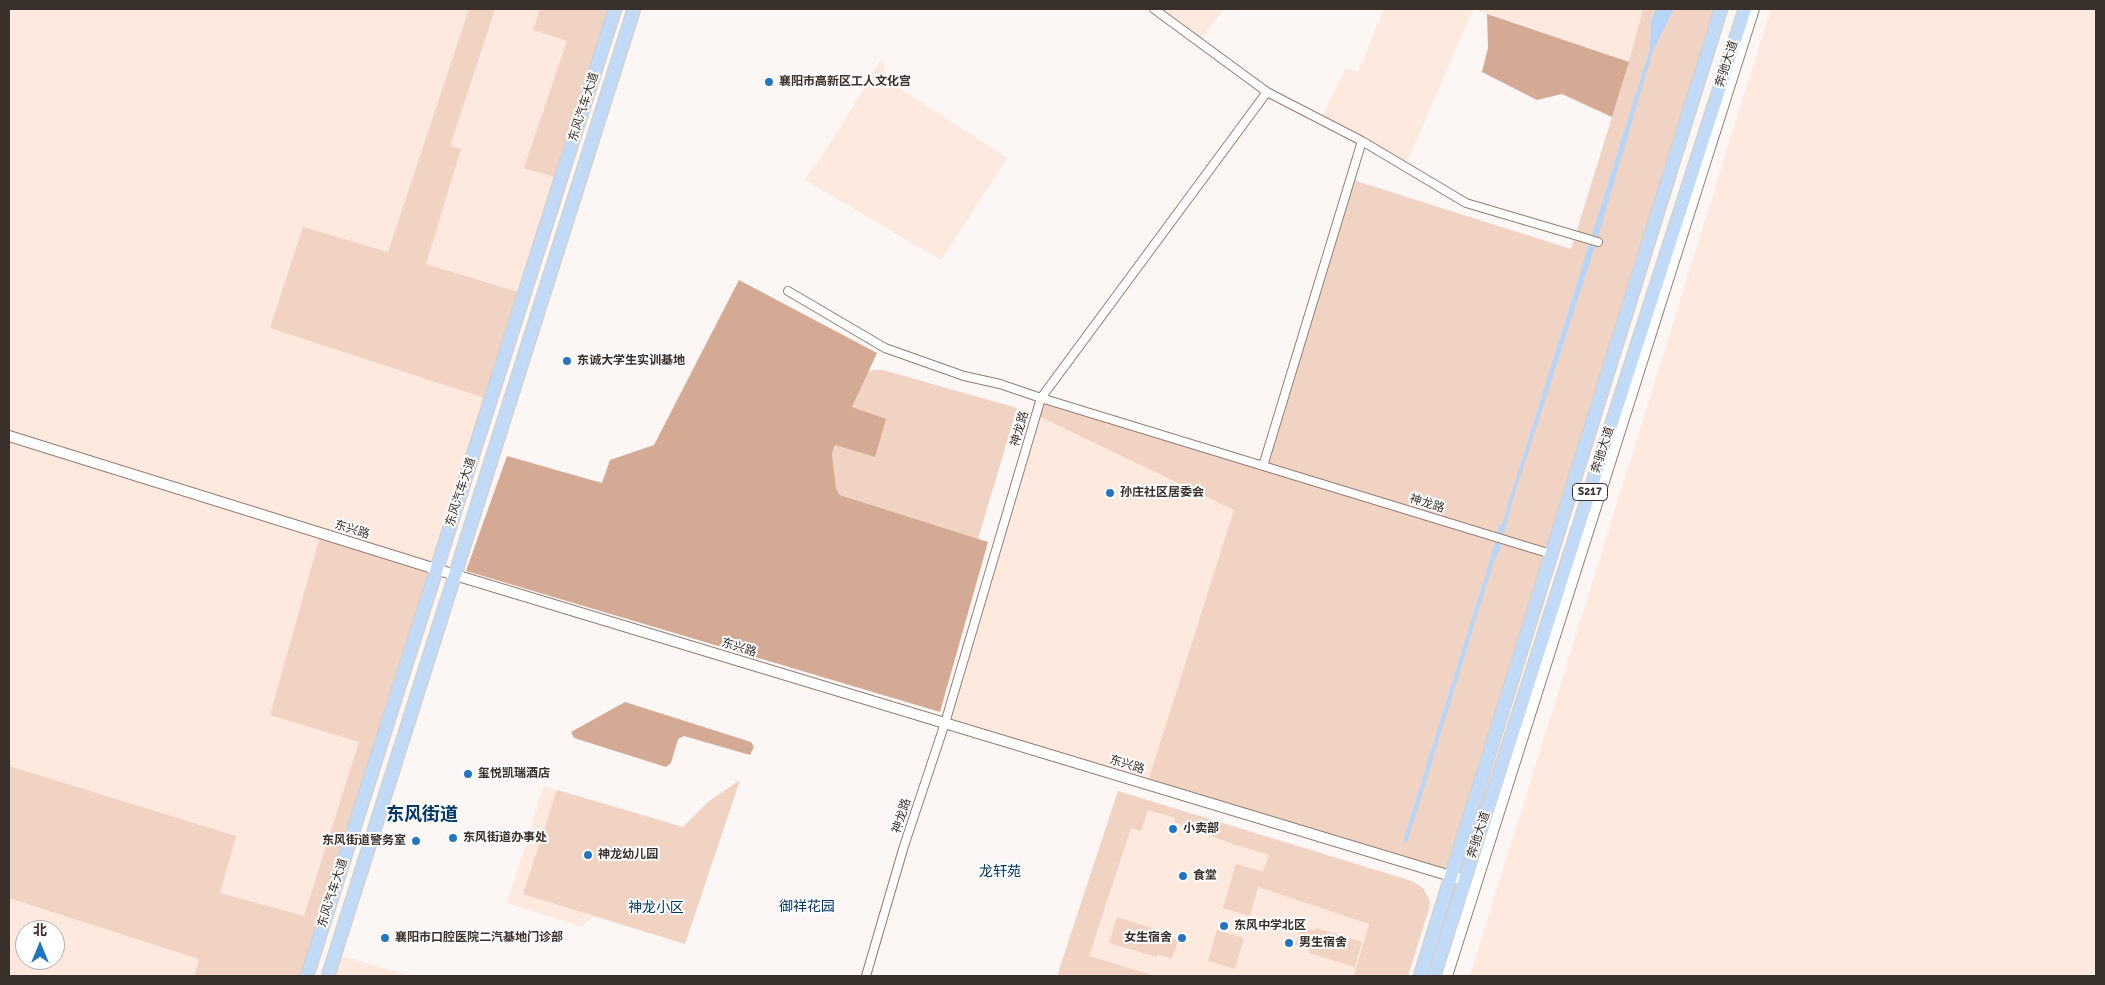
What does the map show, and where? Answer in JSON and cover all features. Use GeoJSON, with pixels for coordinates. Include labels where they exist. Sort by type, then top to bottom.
{"type":"FeatureCollection","features":[{"type":"Feature","properties":{"kind":"main road","name":"东风汽车大道"},"geometry":{"type":"LineString","coordinates":[[307,976],[615,9]]}},
{"type":"Feature","properties":{"kind":"main road","name":"东风汽车大道"},"geometry":{"type":"LineString","coordinates":[[328,976],[634,9]]}},
{"type":"Feature","properties":{"kind":"main road","name":"奔驰大道"},"geometry":{"type":"LineString","coordinates":[[1420,976],[1721,9]]}},
{"type":"Feature","properties":{"kind":"main road","name":"奔驰大道"},"geometry":{"type":"LineString","coordinates":[[1440,976],[1464,880],[1745,9]]}},
{"type":"Feature","properties":{"kind":"street"},"geometry":{"type":"LineString","coordinates":[[1154,9],[1267,92],[1362,141],[1466,203],[1598,242]]}},
{"type":"Feature","properties":{"kind":"street"},"geometry":{"type":"LineString","coordinates":[[1440,976],[1754,9]]}},
{"type":"Feature","properties":{"kind":"street"},"geometry":{"type":"LineString","coordinates":[[788,291],[885,348],[964,376],[1000,384],[1041,398],[1267,92]]}},
{"type":"Feature","properties":{"kind":"street"},"geometry":{"type":"LineString","coordinates":[[1263,466],[1362,141]]}},
{"type":"Feature","properties":{"kind":"street","name":"神龙路"},"geometry":{"type":"LineString","coordinates":[[866,976],[1041,398],[1551,554]]}},
{"type":"Feature","properties":{"kind":"street","name":"东兴路"},"geometry":{"type":"LineString","coordinates":[[9,436],[455,575],[1464,880]]}},
{"type":"Feature","properties":{"kind":"shaded area"},"geometry":{"type":"Polygon","coordinates":[[[9,9],[615,9],[307,976],[9,976],[9,9]]]}},
{"type":"Feature","properties":{"kind":"shaded area"},"geometry":{"type":"Polygon","coordinates":[[[469,9],[495,9],[450,146],[461,149],[426,264],[524,294],[491,400],[270,328],[303,227],[388,252],[469,9]]]}},
{"type":"Feature","properties":{"kind":"shaded area"},"geometry":{"type":"Polygon","coordinates":[[[540,9],[615,9],[561,179],[524,168],[567,41],[533,30],[540,9]]]}},
{"type":"Feature","properties":{"kind":"shaded area"},"geometry":{"type":"Polygon","coordinates":[[[1154,9],[1224,9],[1199,42],[1154,9]]]}},
{"type":"Feature","properties":{"kind":"shaded area"},"geometry":{"type":"Polygon","coordinates":[[[1384,9],[1473,9],[1405,167],[1320,120],[1346,68],[1358,72],[1384,9]]]}},
{"type":"Feature","properties":{"kind":"shaded area"},"geometry":{"type":"Polygon","coordinates":[[[1473,9],[1643,9],[1629,62],[1473,9]]]}},
{"type":"Feature","properties":{"kind":"shaded area"},"geometry":{"type":"Polygon","coordinates":[[[1643,9],[1721,9],[1451,876],[1147,784],[1234,510],[1036,415],[1041,398],[1263,466],[1350,179],[1571,249],[1627,69],[1643,9]]]}},
{"type":"Feature","properties":{"kind":"shaded area"},"geometry":{"type":"Polygon","coordinates":[[[1771,9],[2096,9],[2096,976],[1470,976],[1771,9]]]}},
{"type":"Feature","properties":{"kind":"shaded area"},"geometry":{"type":"Polygon","coordinates":[[[1487,14],[1629,62],[1612,117],[1562,94],[1537,100],[1482,72],[1488,48],[1487,14]]]}},
{"type":"Feature","properties":{"kind":"shaded area"},"geometry":{"type":"Polygon","coordinates":[[[881,59],[887,80],[1007,158],[941,260],[805,180],[837,133],[881,59]]]}},
{"type":"Feature","properties":{"kind":"shaded area"},"geometry":{"type":"Polygon","coordinates":[[[739,280],[877,353],[852,407],[886,419],[875,457],[835,445],[832,454],[836,489],[840,495],[988,542],[940,712],[466,571],[507,456],[602,483],[610,460],[654,445],[739,280]]]}},
{"type":"Feature","properties":{"kind":"shaded area"},"geometry":{"type":"Polygon","coordinates":[[[874,370],[883,370],[1017,408],[978,539],[841,495],[836,489],[830,458],[836,445],[875,457],[852,407],[867,373],[874,370]]]}},
{"type":"Feature","properties":{"kind":"shaded area"},"geometry":{"type":"Polygon","coordinates":[[[1039,417],[1234,510],[1147,784],[945,723],[1039,417]]]}},
{"type":"Feature","properties":{"kind":"shaded area"},"geometry":{"type":"Polygon","coordinates":[[[321,533],[436,569],[307,976],[194,976],[199,959],[9,898],[9,766],[236,836],[220,893],[304,916],[359,742],[270,715],[321,533]]]}},
{"type":"Feature","properties":{"kind":"shaded area"},"geometry":{"type":"Polygon","coordinates":[[[625,702],[751,742],[754,747],[750,755],[684,736],[678,739],[671,763],[666,767],[574,738],[571,732],[625,702]]]}},
{"type":"Feature","properties":{"kind":"shaded area"},"geometry":{"type":"Polygon","coordinates":[[[740,780],[685,944],[523,894],[557,790],[683,827],[708,802],[740,780]]]}},
{"type":"Feature","properties":{"kind":"shaded area","name":"神龙幼儿园"},"geometry":{"type":"Polygon","coordinates":[[[544,786],[683,827],[582,927],[507,903],[544,786]]]}},
{"type":"Feature","properties":{"kind":"shaded area","name":"东风中学北区"},"geometry":{"type":"Polygon","coordinates":[[[1118,791],[1389,875],[1359,976],[1057,976],[1118,791]]]}},
{"type":"Feature","properties":{"kind":"shaded area"},"geometry":{"type":"Polygon","coordinates":[[[1118,791],[1412,881],[1423,888],[1430,901],[1429,909],[1408,976],[1354,976],[1369,924],[1258,887],[1250,916],[1223,908],[1236,864],[1263,872],[1269,855],[1233,844],[1174,822],[1175,818],[1148,810],[1141,831],[1131,828],[1089,956],[1155,976],[1057,976],[1118,791]]]}},
{"type":"Feature","properties":{"kind":"shaded area"},"geometry":{"type":"Polygon","coordinates":[[[1117,917],[1164,932],[1163,936],[1178,940],[1172,959],[1158,954],[1157,957],[1109,943],[1117,917]]]}},
{"type":"Feature","properties":{"kind":"shaded area"},"geometry":{"type":"Polygon","coordinates":[[[1301,926],[1315,931],[1316,928],[1362,942],[1355,967],[1309,953],[1310,950],[1295,945],[1301,926]]]}},
{"type":"Feature","properties":{"kind":"shaded area"},"geometry":{"type":"Polygon","coordinates":[[[1217,930],[1244,938],[1235,969],[1208,961],[1217,930]]]}},
{"type":"Feature","properties":{"kind":"shaded area"},"geometry":{"type":"Polygon","coordinates":[[[342,956],[412,976],[335,976],[342,956]]]}},
{"type":"Feature","properties":{"kind":"water"},"geometry":{"type":"Polygon","coordinates":[[[1656,9],[1674,9],[1653,51],[1598,237],[1514,496],[1499,552],[1495,558],[1407,843],[1403,842],[1491,557],[1498,526],[1502,524],[1650,49],[1651,21],[1656,9]]]}},
{"type":"Feature","properties":{"kind":"place","name":"襄阳市高新区工人文化宫"},"geometry":{"type":"Point","coordinates":[769,82]}},
{"type":"Feature","properties":{"kind":"place","name":"东诚大学生实训基地"},"geometry":{"type":"Point","coordinates":[567,361]}},
{"type":"Feature","properties":{"kind":"place","name":"孙庄社区居委会"},"geometry":{"type":"Point","coordinates":[1110,493]}},
{"type":"Feature","properties":{"kind":"place","name":"玺悦凯瑞酒店"},"geometry":{"type":"Point","coordinates":[468,774]}},
{"type":"Feature","properties":{"kind":"place","name":"小卖部"},"geometry":{"type":"Point","coordinates":[1173,829]}},
{"type":"Feature","properties":{"kind":"place","name":"东风街道办事处"},"geometry":{"type":"Point","coordinates":[453,838]}},
{"type":"Feature","properties":{"kind":"place","name":"东风街道警务室"},"geometry":{"type":"Point","coordinates":[416,841]}},
{"type":"Feature","properties":{"kind":"place","name":"神龙幼儿园"},"geometry":{"type":"Point","coordinates":[588,855]}},
{"type":"Feature","properties":{"kind":"place","name":"食堂"},"geometry":{"type":"Point","coordinates":[1183,876]}},
{"type":"Feature","properties":{"kind":"place","name":"东风中学北区"},"geometry":{"type":"Point","coordinates":[1224,926]}},
{"type":"Feature","properties":{"kind":"place","name":"襄阳市口腔医院二汽基地门诊部"},"geometry":{"type":"Point","coordinates":[385,938]}},
{"type":"Feature","properties":{"kind":"place","name":"女生宿舍"},"geometry":{"type":"Point","coordinates":[1182,938]}},
{"type":"Feature","properties":{"kind":"place","name":"男生宿舍"},"geometry":{"type":"Point","coordinates":[1289,943]}},
{"type":"Feature","properties":{"kind":"district","name":"东风街道"},"geometry":{"type":"Point","coordinates":[422,815]}},
{"type":"Feature","properties":{"kind":"district","name":"龙轩苑"},"geometry":{"type":"Point","coordinates":[1000,872]}},
{"type":"Feature","properties":{"kind":"district","name":"御祥花园"},"geometry":{"type":"Point","coordinates":[807,907]}},
{"type":"Feature","properties":{"kind":"district","name":"神龙小区"},"geometry":{"type":"Point","coordinates":[656,908]}}]}
